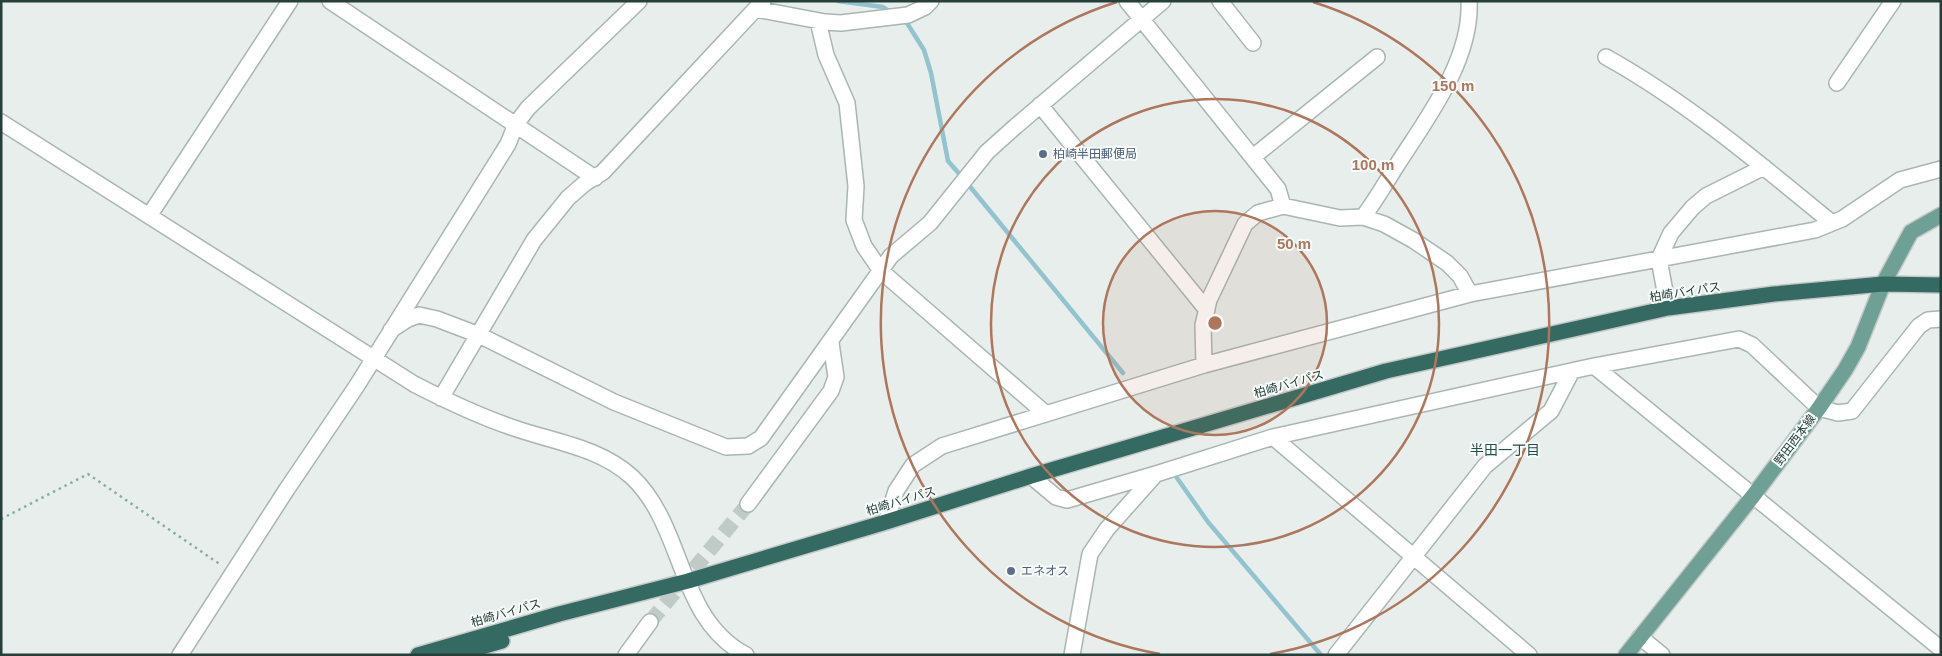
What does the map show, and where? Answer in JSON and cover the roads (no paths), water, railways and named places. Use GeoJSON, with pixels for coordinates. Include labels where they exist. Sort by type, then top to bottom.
{"type":"FeatureCollection","features":[{"type":"Feature","properties":{"kind":"highway","name":"柏崎バイパス"},"geometry":{"type":"LineString","coordinates":[[418,655],[688,581],[886,522],[1031,476],[1386,371],[1668,308],[1774,294],[1883,284],[1941,285]]}},
{"type":"Feature","properties":{"kind":"highway","name":"柏崎バイパス"},"geometry":{"type":"LineString","coordinates":[[454,655],[562,617]]}},
{"type":"Feature","properties":{"kind":"main road","name":"野田西本線"},"geometry":{"type":"LineString","coordinates":[[1626,655],[1753,496],[1845,370],[1858,347],[1883,284],[1911,232],[1941,215]]}},
{"type":"Feature","properties":{"kind":"street"},"geometry":{"type":"LineString","coordinates":[[149,216],[290,1]]}},
{"type":"Feature","properties":{"kind":"street"},"geometry":{"type":"LineString","coordinates":[[330,1],[595,178]]}},
{"type":"Feature","properties":{"kind":"street"},"geometry":{"type":"LineString","coordinates":[[180,655],[374,358],[508,144],[516,124],[528,108],[639,1]]}},
{"type":"Feature","properties":{"kind":"street"},"geometry":{"type":"LineString","coordinates":[[441,398],[534,240],[568,198],[584,184],[603,172],[759,5],[818,21],[841,23],[908,15],[925,7],[931,1]]}},
{"type":"Feature","properties":{"kind":"street"},"geometry":{"type":"LineString","coordinates":[[1127,1],[1278,189],[1283,206]]}},
{"type":"Feature","properties":{"kind":"street"},"geometry":{"type":"LineString","coordinates":[[391,330],[408,319],[419,315],[437,319],[479,335],[614,402],[726,447],[748,446],[761,438],[831,343],[891,256],[930,223],[987,152],[1163,1]]}},
{"type":"Feature","properties":{"kind":"street"},"geometry":{"type":"LineString","coordinates":[[1220,1],[1253,43]]}},
{"type":"Feature","properties":{"kind":"street"},"geometry":{"type":"LineString","coordinates":[[1363,217],[1448,84],[1463,43],[1469,1]]}},
{"type":"Feature","properties":{"kind":"street"},"geometry":{"type":"LineString","coordinates":[[1838,83],[1893,1]]}},
{"type":"Feature","properties":{"kind":"street"},"geometry":{"type":"LineString","coordinates":[[818,21],[826,55],[847,103],[856,186],[854,220],[864,246],[881,271],[1046,414]]}},
{"type":"Feature","properties":{"kind":"street"},"geometry":{"type":"LineString","coordinates":[[1252,156],[1377,57]]}},
{"type":"Feature","properties":{"kind":"street"},"geometry":{"type":"LineString","coordinates":[[1606,57],[1678,103],[1764,167],[1832,223]]}},
{"type":"Feature","properties":{"kind":"street"},"geometry":{"type":"LineString","coordinates":[[1040,105],[1207,310]]}},
{"type":"Feature","properties":{"kind":"street"},"geometry":{"type":"LineString","coordinates":[[1,122],[414,384],[463,410],[515,429],[582,448],[614,464],[631,476],[646,492],[666,526],[696,602],[706,620],[722,638],[746,655]]}},
{"type":"Feature","properties":{"kind":"street"},"geometry":{"type":"LineString","coordinates":[[1668,308],[1659,259],[1671,233],[1693,207],[1706,196],[1764,167]]}},
{"type":"Feature","properties":{"kind":"street"},"geometry":{"type":"LineString","coordinates":[[886,522],[896,491],[913,465],[942,446],[1204,365],[1470,294],[1815,230],[1842,220],[1900,180],[1941,169]]}},
{"type":"Feature","properties":{"kind":"street"},"geometry":{"type":"LineString","coordinates":[[1204,365],[1203,325],[1209,300],[1245,224],[1258,213],[1283,206],[1340,218],[1363,217],[1384,224],[1413,240],[1447,263],[1460,276],[1470,294]]}},
{"type":"Feature","properties":{"kind":"street"},"geometry":{"type":"LineString","coordinates":[[1031,476],[1056,497],[1067,500],[1273,437],[1594,366],[1739,339],[1752,345],[1819,408],[1838,413],[1852,411],[1920,326],[1928,320],[1941,319]]}},
{"type":"Feature","properties":{"kind":"street"},"geometry":{"type":"LineString","coordinates":[[748,504],[831,391],[836,377],[831,343]]}},
{"type":"Feature","properties":{"kind":"street"},"geometry":{"type":"LineString","coordinates":[[1594,366],[1941,649]]}},
{"type":"Feature","properties":{"kind":"street"},"geometry":{"type":"LineString","coordinates":[[1337,653],[1485,466],[1551,411],[1572,371]]}},
{"type":"Feature","properties":{"kind":"street"},"geometry":{"type":"LineString","coordinates":[[1273,437],[1529,655]]}},
{"type":"Feature","properties":{"kind":"street"},"geometry":{"type":"LineString","coordinates":[[1072,655],[1090,554],[1107,529],[1156,474]]}},
{"type":"Feature","properties":{"kind":"street"},"geometry":{"type":"LineString","coordinates":[[626,655],[650,622]]}},
{"type":"Feature","properties":{"kind":"street"},"geometry":{"type":"LineString","coordinates":[[1640,637],[1662,655]]}},
{"type":"Feature","properties":{"kind":"waterway"},"geometry":{"type":"LineString","coordinates":[[838,1],[883,7],[892,13]]}},
{"type":"Feature","properties":{"kind":"waterway"},"geometry":{"type":"LineString","coordinates":[[902,20],[907,23],[924,50],[931,73],[948,161],[962,177]]}},
{"type":"Feature","properties":{"kind":"waterway"},"geometry":{"type":"LineString","coordinates":[[967,183],[1123,373]]}},
{"type":"Feature","properties":{"kind":"waterway"},"geometry":{"type":"LineString","coordinates":[[1177,478],[1208,522],[1321,655]]}},
{"type":"Feature","properties":{"kind":"tunnel"},"geometry":{"type":"LineString","coordinates":[[650,622],[748,504]]}},
{"type":"Feature","properties":{"kind":"place","name":"柏崎半田郵便局"},"geometry":{"type":"Point","coordinates":[1043,154]}},
{"type":"Feature","properties":{"kind":"place","name":"エネオス"},"geometry":{"type":"Point","coordinates":[1011,571]}},
{"type":"Feature","properties":{"kind":"district","name":"半田一丁目"},"geometry":{"type":"Point","coordinates":[1505,450]}}]}
